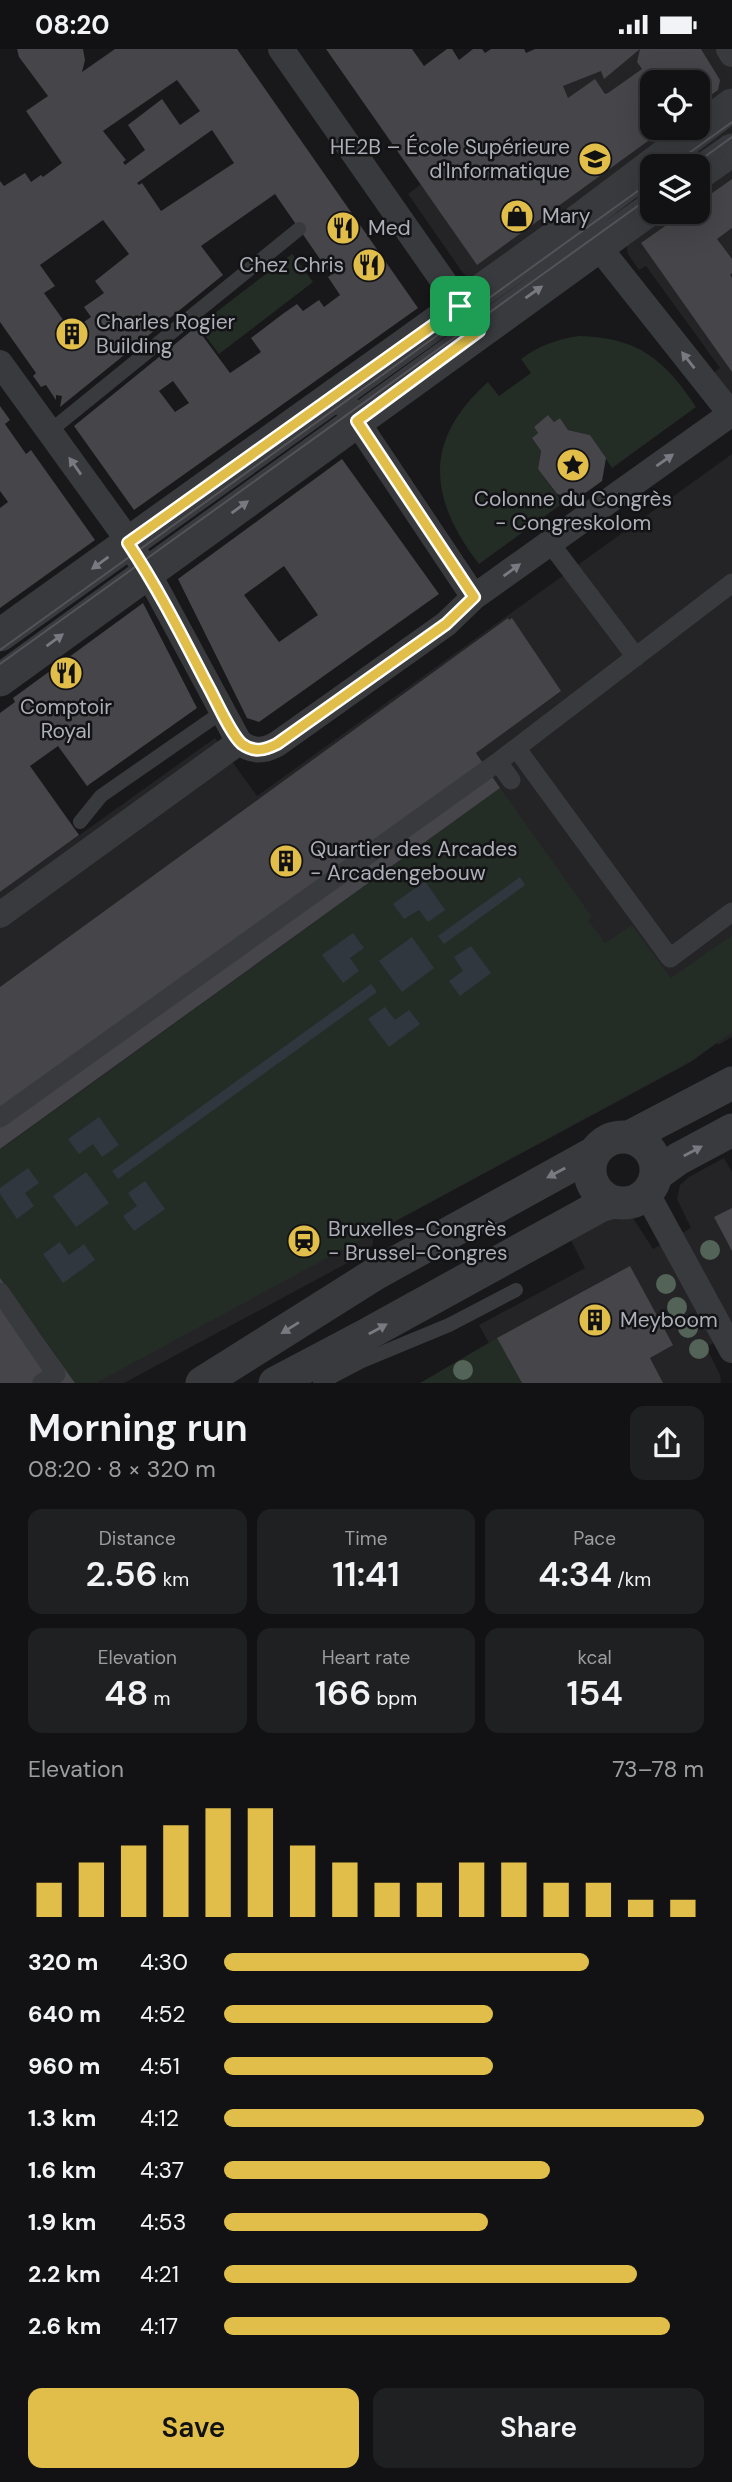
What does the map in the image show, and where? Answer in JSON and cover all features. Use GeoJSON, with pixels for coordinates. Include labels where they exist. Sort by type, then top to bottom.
{"type":"FeatureCollection","features":[{"type":"Feature","properties":{"kind":"street"},"geometry":{"type":"LineString","coordinates":[[282,49],[470,319]]}},
{"type":"Feature","properties":{"kind":"street"},"geometry":{"type":"LineString","coordinates":[[729,49],[732,54]]}},
{"type":"Feature","properties":{"kind":"street"},"geometry":{"type":"LineString","coordinates":[[0,680],[148,573],[347,408],[588,234],[732,105]]}},
{"type":"Feature","properties":{"kind":"street"},"geometry":{"type":"LineString","coordinates":[[710,166],[732,150]]}},
{"type":"Feature","properties":{"kind":"street"},"geometry":{"type":"LineString","coordinates":[[588,234],[640,212]]}},
{"type":"Feature","properties":{"kind":"street"},"geometry":{"type":"LineString","coordinates":[[0,363],[148,573],[239,741],[253,750],[265,751],[446,624],[474,597],[731,413],[588,234]]}},
{"type":"Feature","properties":{"kind":"street"},"geometry":{"type":"LineString","coordinates":[[0,635],[128,543],[347,408]]}},
{"type":"Feature","properties":{"kind":"street"},"geometry":{"type":"LineString","coordinates":[[347,408],[474,597]]}},
{"type":"Feature","properties":{"kind":"street"},"geometry":{"type":"LineString","coordinates":[[550,543],[636,656]]}},
{"type":"Feature","properties":{"kind":"street"},"geometry":{"type":"LineString","coordinates":[[0,1118],[517,749],[636,656],[731,587]]}},
{"type":"Feature","properties":{"kind":"street"},"geometry":{"type":"LineString","coordinates":[[0,915],[239,741]]}},
{"type":"Feature","properties":{"kind":"street"},"geometry":{"type":"LineString","coordinates":[[517,749],[670,958],[732,912]]}},
{"type":"Feature","properties":{"kind":"street"},"geometry":{"type":"LineString","coordinates":[[499,762],[511,780]]}},
{"type":"Feature","properties":{"kind":"street"},"geometry":{"type":"LineString","coordinates":[[202,1383],[375,1274],[594,1153],[611,1139],[629,1137],[732,1083]]}},
{"type":"Feature","properties":{"kind":"street"},"geometry":{"type":"LineString","coordinates":[[275,1383],[600,1206],[614,1202],[632,1203],[678,1159],[732,1131]]}},
{"type":"Feature","properties":{"kind":"street"},"geometry":{"type":"LineString","coordinates":[[629,1137],[647,1147],[653,1155],[652,1185],[732,1350]]}},
{"type":"Feature","properties":{"kind":"street"},"geometry":{"type":"LineString","coordinates":[[594,1153],[590,1173],[592,1183],[597,1192],[614,1202]]}},
{"type":"Feature","properties":{"kind":"street"},"geometry":{"type":"LineString","coordinates":[[0,1292],[53,1361],[56,1374],[42,1383]]}},
{"type":"Feature","properties":{"kind":"lane"},"geometry":{"type":"LineString","coordinates":[[50,431],[299,229]]}},
{"type":"Feature","properties":{"kind":"lane"},"geometry":{"type":"LineString","coordinates":[[80,822],[101,796],[222,712]]}},
{"type":"Feature","properties":{"kind":"lane"},"geometry":{"type":"LineString","coordinates":[[320,1383],[362,1361],[450,1325],[516,1290]]}},
{"type":"Feature","properties":{"kind":"shaded area"},"geometry":{"type":"Polygon","coordinates":[[[600,49],[732,49],[732,394],[712,374],[720,368],[646,266],[639,270],[628,254],[626,243],[644,224],[710,224],[710,154],[640,154],[640,201],[621,175],[470,279],[463,273],[408,194],[600,49]]]}},
{"type":"Feature","properties":{"kind":"shaded area"},"geometry":{"type":"Polygon","coordinates":[[[292,254],[313,282],[219,354],[198,326],[292,254]]]}},
{"type":"Feature","properties":{"kind":"shaded area"},"geometry":{"type":"Polygon","coordinates":[[[579,336],[618,341],[648,354],[673,376],[696,407],[612,468],[590,435],[568,430],[560,418],[554,422],[548,416],[534,427],[538,433],[532,438],[541,451],[538,469],[563,503],[479,564],[462,540],[442,493],[440,470],[443,448],[452,426],[467,404],[488,382],[499,396],[531,373],[521,359],[548,344],[579,336]]]}},
{"type":"Feature","properties":{"kind":"shaded area"},"geometry":{"type":"Polygon","coordinates":[[[732,454],[732,1037],[718,1045],[717,1043],[691,1062],[372,1234],[373,1244],[366,1253],[124,1383],[0,1383],[0,892],[215,738],[257,796],[732,454]]]}},
{"type":"Feature","properties":{"kind":"shaded area"},"geometry":{"type":"Polygon","coordinates":[[[500,788],[592,917],[588,920],[605,943],[632,925],[671,978],[732,935],[732,1032],[691,1061],[96,1383],[75,1383],[0,1278],[0,1150],[500,788]]]}},
{"type":"Feature","properties":{"kind":"shaded area"},"geometry":{"type":"Polygon","coordinates":[[[520,877],[525,885],[444,944],[438,936],[520,877]]]}},
{"type":"Feature","properties":{"kind":"shaded area"},"geometry":{"type":"Polygon","coordinates":[[[425,881],[445,910],[428,922],[419,910],[404,919],[393,904],[425,881]]]}},
{"type":"Feature","properties":{"kind":"shaded area"},"geometry":{"type":"Polygon","coordinates":[[[353,933],[364,948],[350,958],[359,971],[343,983],[322,955],[353,933]]]}},
{"type":"Feature","properties":{"kind":"shaded area"},"geometry":{"type":"Polygon","coordinates":[[[412,937],[434,968],[402,992],[379,961],[412,937]]]}},
{"type":"Feature","properties":{"kind":"shaded area"},"geometry":{"type":"Polygon","coordinates":[[[471,946],[491,973],[460,996],[449,981],[463,971],[454,957],[471,946]]]}},
{"type":"Feature","properties":{"kind":"shaded area"},"geometry":{"type":"Polygon","coordinates":[[[371,984],[377,992],[118,1179],[112,1171],[371,984]]]}},
{"type":"Feature","properties":{"kind":"shaded area"},"geometry":{"type":"Polygon","coordinates":[[[385,1007],[395,1020],[409,1010],[420,1024],[389,1047],[368,1019],[385,1007]]]}},
{"type":"Feature","properties":{"kind":"shaded area"},"geometry":{"type":"Polygon","coordinates":[[[99,1117],[119,1145],[102,1157],[93,1144],[79,1154],[68,1139],[99,1117]]]}},
{"type":"Feature","properties":{"kind":"shaded area"},"geometry":{"type":"Polygon","coordinates":[[[724,1158],[732,1172],[732,1333],[706,1347],[720,1375],[721,1383],[511,1383],[479,1325],[585,1268],[571,1240],[615,1216],[633,1218],[653,1249],[691,1228],[677,1199],[680,1185],[689,1177],[724,1158]]]}},
{"type":"Feature","properties":{"kind":"shaded area"},"geometry":{"type":"Polygon","coordinates":[[[28,1168],[39,1183],[25,1193],[34,1206],[17,1219],[0,1194],[0,1188],[28,1168]]]}},
{"type":"Feature","properties":{"kind":"shaded area"},"geometry":{"type":"Polygon","coordinates":[[[86,1172],[109,1203],[76,1227],[53,1196],[86,1172]]]}},
{"type":"Feature","properties":{"kind":"shaded area"},"geometry":{"type":"Polygon","coordinates":[[[145,1181],[165,1209],[134,1231],[123,1216],[137,1206],[128,1193],[145,1181]]]}},
{"type":"Feature","properties":{"kind":"shaded area"},"geometry":{"type":"Polygon","coordinates":[[[60,1242],[69,1255],[84,1244],[95,1260],[63,1283],[43,1254],[60,1242]]]}},
{"type":"Feature","properties":{"kind":"shaded area"},"geometry":{"type":"Polygon","coordinates":[[[497,1338],[522,1383],[420,1383],[497,1338]]]}},
{"type":"Feature","properties":{"kind":"building"},"geometry":{"type":"Polygon","coordinates":[[[17,49],[83,49],[85,60],[82,72],[115,49],[237,49],[418,308],[134,510],[74,426],[196,327],[230,373],[261,352],[251,338],[284,313],[297,304],[303,311],[319,300],[324,307],[340,295],[328,277],[331,275],[275,194],[201,246],[223,275],[60,407],[62,396],[56,395],[56,400],[46,385],[41,387],[33,376],[36,373],[0,322],[0,181],[4,186],[25,173],[31,182],[62,163],[26,111],[48,96],[19,57],[17,49]],[[177,80],[103,131],[126,160],[123,162],[125,165],[145,150],[128,125],[162,99],[180,125],[200,111],[177,80]],[[212,130],[137,183],[142,183],[161,211],[234,163],[212,130]],[[103,220],[40,265],[55,286],[44,293],[71,331],[91,317],[84,307],[104,293],[95,281],[129,254],[103,220]],[[173,381],[159,391],[175,412],[189,403],[173,381]]]}},
{"type":"Feature","properties":{"kind":"building"},"geometry":{"type":"Polygon","coordinates":[[[326,49],[412,49],[424,66],[447,49],[452,49],[459,60],[473,49],[482,49],[485,53],[491,49],[524,49],[526,53],[535,49],[640,49],[604,79],[601,71],[563,86],[568,98],[595,79],[605,94],[640,70],[640,140],[649,140],[477,265],[326,49]]]}},
{"type":"Feature","properties":{"kind":"building"},"geometry":{"type":"Polygon","coordinates":[[[640,49],[701,49],[720,80],[718,90],[710,96],[710,70],[641,70],[637,62],[640,49]]]}},
{"type":"Feature","properties":{"kind":"building"},"geometry":{"type":"Polygon","coordinates":[[[732,179],[732,228],[717,239],[732,259],[732,372],[641,243],[668,224],[710,224],[710,195],[732,179]]]}},
{"type":"Feature","properties":{"kind":"building"},"geometry":{"type":"Polygon","coordinates":[[[0,406],[10,420],[5,424],[26,454],[31,450],[95,540],[0,608],[0,508],[8,502],[0,491],[0,406]]]}},
{"type":"Feature","properties":{"kind":"building"},"geometry":{"type":"Polygon","coordinates":[[[548,415],[554,422],[560,418],[568,430],[590,435],[606,458],[602,481],[577,499],[557,494],[538,469],[541,451],[532,438],[538,433],[534,427],[548,415]]]}},
{"type":"Feature","properties":{"kind":"building"},"geometry":{"type":"Polygon","coordinates":[[[342,459],[439,594],[259,722],[247,718],[178,579],[342,459]],[[284,566],[244,595],[279,642],[318,615],[284,566]]]}},
{"type":"Feature","properties":{"kind":"building"},"geometry":{"type":"Polygon","coordinates":[[[143,603],[197,708],[87,786],[58,746],[30,766],[79,835],[0,892],[0,713],[15,702],[13,698],[143,603]]]}},
{"type":"Feature","properties":{"kind":"building","name":"Quartier des Arcades - Arcadengebouw"},"geometry":{"type":"Polygon","coordinates":[[[508,618],[512,618],[561,691],[476,753],[500,788],[0,1149],[0,987],[508,618]]]}},
{"type":"Feature","properties":{"kind":"building"},"geometry":{"type":"Polygon","coordinates":[[[732,1208],[732,1251],[714,1217],[732,1208]]]}},
{"type":"Feature","properties":{"kind":"building","name":"Meyboom"},"geometry":{"type":"Polygon","coordinates":[[[630,1266],[673,1345],[650,1358],[663,1383],[522,1383],[497,1338],[630,1266]]]}},
{"type":"Feature","properties":{"kind":"building"},"geometry":{"type":"Polygon","coordinates":[[[0,1278],[57,1358],[75,1383],[0,1383],[0,1278]]]}},
{"type":"Feature","properties":{"kind":"tram line"},"geometry":{"type":"LineString","coordinates":[[688,154],[732,122]]}},
{"type":"Feature","properties":{"kind":"tram line"},"geometry":{"type":"LineString","coordinates":[[709,154],[732,137]]}},
{"type":"Feature","properties":{"kind":"tram line"},"geometry":{"type":"LineString","coordinates":[[0,650],[640,189]]}},
{"type":"Feature","properties":{"kind":"tram line"},"geometry":{"type":"LineString","coordinates":[[0,664],[640,204]]}},
{"type":"Feature","properties":{"kind":"place","name":"HE2B – École Supérieure d'Informatique"},"geometry":{"type":"Point","coordinates":[595,159]}},
{"type":"Feature","properties":{"kind":"place","name":"Mary"},"geometry":{"type":"Point","coordinates":[517,216]}},
{"type":"Feature","properties":{"kind":"place","name":"Med"},"geometry":{"type":"Point","coordinates":[343,228]}},
{"type":"Feature","properties":{"kind":"place","name":"Chez Chris"},"geometry":{"type":"Point","coordinates":[369,265]}},
{"type":"Feature","properties":{"kind":"place","name":"Charles Rogier Building"},"geometry":{"type":"Point","coordinates":[72,334]}},
{"type":"Feature","properties":{"kind":"place","name":"Colonne du Congrès - Congreskolom"},"geometry":{"type":"Point","coordinates":[573,465]}},
{"type":"Feature","properties":{"kind":"place","name":"Comptoir Royal"},"geometry":{"type":"Point","coordinates":[66,673]}},
{"type":"Feature","properties":{"kind":"place","name":"Quartier des Arcades - Arcadengebouw"},"geometry":{"type":"Point","coordinates":[286,861]}},
{"type":"Feature","properties":{"kind":"place","name":"Bruxelles-Congrès - Brussel-Congres"},"geometry":{"type":"Point","coordinates":[304,1241]}},
{"type":"Feature","properties":{"kind":"place","name":"Meyboom"},"geometry":{"type":"Point","coordinates":[595,1320]}},
{"type":"Feature","properties":{"kind":"route"},"geometry":{"type":"LineString","coordinates":[[460,306],[479,331],[357,421],[474,597],[446,624],[277,744],[265,751],[244,746],[222,712],[158,589],[128,543],[460,306]]}}]}
